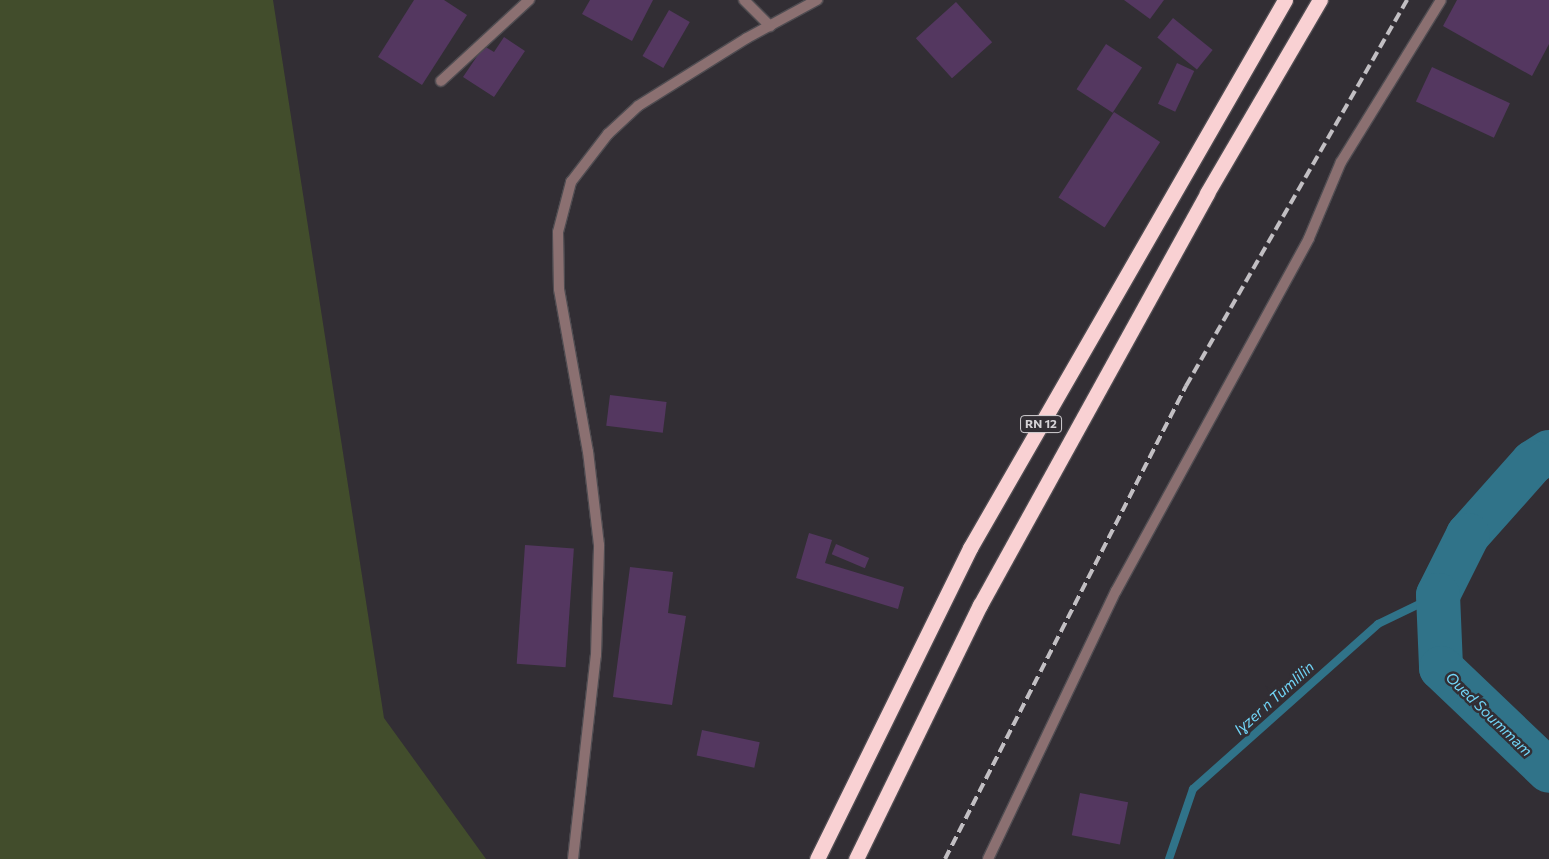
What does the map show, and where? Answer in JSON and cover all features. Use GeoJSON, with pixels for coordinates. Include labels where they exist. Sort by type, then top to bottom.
{"type":"FeatureCollection","features":[{"type":"Feature","properties":{"kind":"highway","name":"RN 12"},"geometry":{"type":"LineString","coordinates":[[818,859],[970,548],[1285,0]]}},
{"type":"Feature","properties":{"kind":"highway","name":"RN 12"},"geometry":{"type":"LineString","coordinates":[[856,859],[980,605],[1207,193],[1320,0]]}},
{"type":"Feature","properties":{"kind":"street"},"geometry":{"type":"LineString","coordinates":[[441,82],[529,0]]}},
{"type":"Feature","properties":{"kind":"street"},"geometry":{"type":"LineString","coordinates":[[744,0],[770,26]]}},
{"type":"Feature","properties":{"kind":"street"},"geometry":{"type":"LineString","coordinates":[[573,859],[596,655],[599,545],[588,452],[559,289],[558,232],[571,182],[608,134],[638,106],[770,26],[817,0]]}},
{"type":"Feature","properties":{"kind":"street"},"geometry":{"type":"LineString","coordinates":[[988,859],[1116,591],[1309,238],[1341,162],[1441,0]]}},
{"type":"Feature","properties":{"kind":"green space"},"geometry":{"type":"Polygon","coordinates":[[[0,0],[273,0],[384,718],[486,859],[0,859],[0,0]]]}},
{"type":"Feature","properties":{"kind":"building"},"geometry":{"type":"Polygon","coordinates":[[[414,0],[444,0],[467,15],[422,85],[378,57],[414,0]]]}},
{"type":"Feature","properties":{"kind":"building"},"geometry":{"type":"Polygon","coordinates":[[[590,0],[653,0],[632,41],[582,14],[590,0]]]}},
{"type":"Feature","properties":{"kind":"building"},"geometry":{"type":"Polygon","coordinates":[[[1124,0],[1164,0],[1150,19],[1124,0]]]}},
{"type":"Feature","properties":{"kind":"building"},"geometry":{"type":"Polygon","coordinates":[[[1457,0],[1549,0],[1549,44],[1532,76],[1443,26],[1457,0]]]}},
{"type":"Feature","properties":{"kind":"building"},"geometry":{"type":"Polygon","coordinates":[[[956,2],[992,42],[952,78],[916,38],[956,2]]]}},
{"type":"Feature","properties":{"kind":"building"},"geometry":{"type":"Polygon","coordinates":[[[669,10],[690,22],[663,68],[642,56],[669,10]]]}},
{"type":"Feature","properties":{"kind":"building"},"geometry":{"type":"Polygon","coordinates":[[[1173,18],[1213,50],[1197,70],[1157,37],[1173,18]]]}},
{"type":"Feature","properties":{"kind":"building"},"geometry":{"type":"Polygon","coordinates":[[[504,37],[525,51],[494,97],[463,77],[484,46],[494,52],[504,37]]]}},
{"type":"Feature","properties":{"kind":"building"},"geometry":{"type":"Polygon","coordinates":[[[1106,44],[1142,67],[1113,113],[1077,89],[1106,44]]]}},
{"type":"Feature","properties":{"kind":"building"},"geometry":{"type":"Polygon","coordinates":[[[1177,63],[1194,71],[1175,112],[1158,104],[1177,63]]]}},
{"type":"Feature","properties":{"kind":"building"},"geometry":{"type":"Polygon","coordinates":[[[1432,67],[1510,103],[1494,138],[1416,101],[1432,67]]]}},
{"type":"Feature","properties":{"kind":"building"},"geometry":{"type":"Polygon","coordinates":[[[1114,112],[1160,142],[1105,227],[1058,198],[1114,112]]]}},
{"type":"Feature","properties":{"kind":"building"},"geometry":{"type":"Polygon","coordinates":[[[610,395],[667,402],[663,433],[606,426],[610,395]]]}},
{"type":"Feature","properties":{"kind":"building"},"geometry":{"type":"Polygon","coordinates":[[[809,533],[832,540],[825,563],[904,587],[898,609],[796,578],[809,533]]]}},
{"type":"Feature","properties":{"kind":"building"},"geometry":{"type":"Polygon","coordinates":[[[836,544],[869,558],[865,568],[832,554],[836,544]]]}},
{"type":"Feature","properties":{"kind":"building"},"geometry":{"type":"Polygon","coordinates":[[[525,545],[574,548],[566,667],[517,664],[525,545]]]}},
{"type":"Feature","properties":{"kind":"building"},"geometry":{"type":"Polygon","coordinates":[[[630,567],[673,572],[668,613],[686,616],[672,705],[613,697],[630,567]]]}},
{"type":"Feature","properties":{"kind":"building"},"geometry":{"type":"Polygon","coordinates":[[[702,730],[760,742],[754,768],[697,755],[702,730]]]}},
{"type":"Feature","properties":{"kind":"building"},"geometry":{"type":"Polygon","coordinates":[[[1080,793],[1128,802],[1120,845],[1072,835],[1080,793]]]}},
{"type":"Feature","properties":{"kind":"waterway","name":"Oued Soummam"},"geometry":{"type":"LineString","coordinates":[[1549,452],[1533,462],[1468,535],[1438,595],[1441,668],[1549,771]]}},
{"type":"Feature","properties":{"kind":"waterway","name":"Iɣzer n Tumlilin"},"geometry":{"type":"LineString","coordinates":[[1169,859],[1193,789],[1378,624],[1438,595]]}},
{"type":"Feature","properties":{"kind":"railway"},"geometry":{"type":"LineString","coordinates":[[945,859],[1186,386],[1407,0]]}}]}
